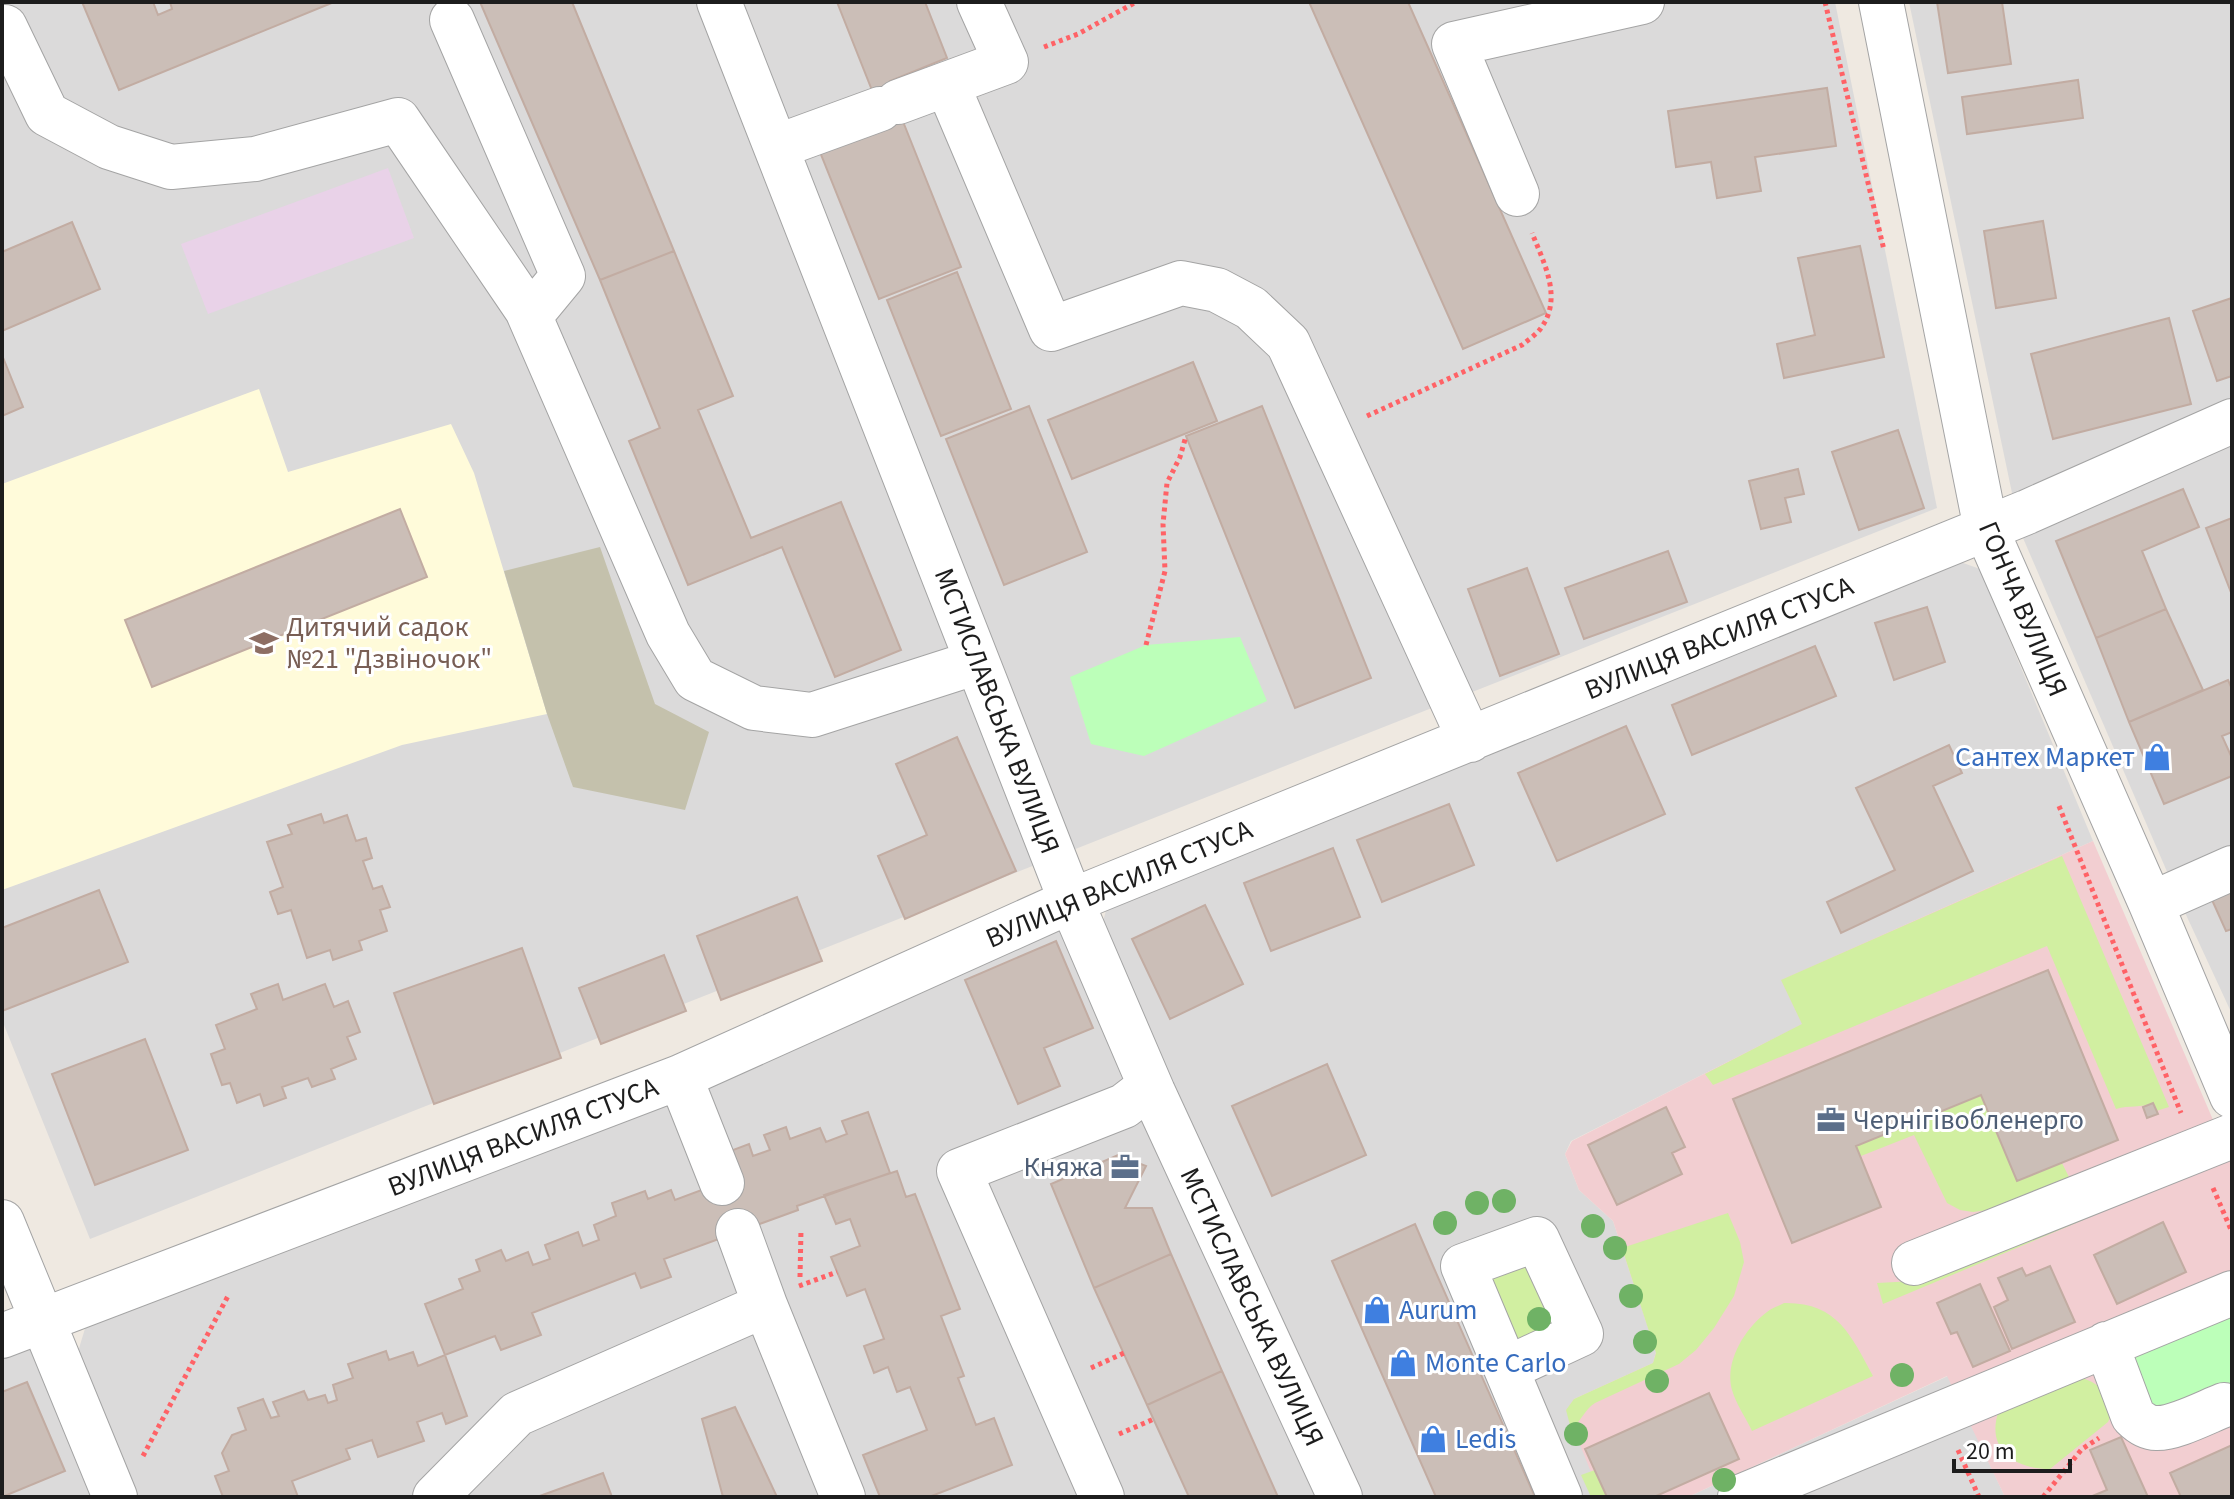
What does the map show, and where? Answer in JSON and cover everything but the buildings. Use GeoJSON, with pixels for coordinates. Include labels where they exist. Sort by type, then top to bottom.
{"type":"FeatureCollection","features":[{"type":"Feature","properties":{"kind":"street","name":"МСТИСЛАВСЬКА ВУЛИЦЯ"},"geometry":{"type":"LineString","coordinates":[[719,2],[1071,901],[1153,1092],[1340,1497]]}},
{"type":"Feature","properties":{"kind":"street"},"geometry":{"type":"LineString","coordinates":[[776,147],[1006,62],[979,2]]}},
{"type":"Feature","properties":{"kind":"street"},"geometry":{"type":"LineString","coordinates":[[1517,194],[1454,44],[1642,2]]}},
{"type":"Feature","properties":{"kind":"street","name":"ГОНЧА ВУЛИЦЯ"},"geometry":{"type":"LineString","coordinates":[[1881,2],[1986,529],[2232,1096]]}},
{"type":"Feature","properties":{"kind":"street"},"geometry":{"type":"LineString","coordinates":[[452,20],[563,276],[530,316]]}},
{"type":"Feature","properties":{"kind":"street"},"geometry":{"type":"LineString","coordinates":[[3,25],[47,114],[109,147],[171,167],[255,159],[398,120],[530,316],[668,634],[695,679],[754,708],[812,715],[977,662]]}},
{"type":"Feature","properties":{"kind":"street"},"geometry":{"type":"LineString","coordinates":[[947,84],[1051,329],[1181,283],[1217,290],[1251,308],[1288,343],[1470,740]]}},
{"type":"Feature","properties":{"kind":"street","name":"ВУЛИЦЯ ВАСИЛЯ СТУСА"},"geometry":{"type":"LineString","coordinates":[[2,1336],[680,1077],[1071,901],[1986,529],[2232,421]]}},
{"type":"Feature","properties":{"kind":"street"},"geometry":{"type":"LineString","coordinates":[[2151,904],[2232,868]]}},
{"type":"Feature","properties":{"kind":"street"},"geometry":{"type":"LineString","coordinates":[[680,1077],[722,1183]]}},
{"type":"Feature","properties":{"kind":"street"},"geometry":{"type":"LineString","coordinates":[[1089,1493],[959,1171],[1153,1092]]}},
{"type":"Feature","properties":{"kind":"street"},"geometry":{"type":"LineString","coordinates":[[1914,1263],[2214,1142]]}},
{"type":"Feature","properties":{"kind":"street"},"geometry":{"type":"LineString","coordinates":[[2,1222],[43,1319],[126,1481]]}},
{"type":"Feature","properties":{"kind":"street"},"geometry":{"type":"LineString","coordinates":[[738,1231],[780,1296],[843,1497]]}},
{"type":"Feature","properties":{"kind":"street"},"geometry":{"type":"LineString","coordinates":[[1740,1497],[2232,1293]]}},
{"type":"Feature","properties":{"kind":"street"},"geometry":{"type":"LineString","coordinates":[[435,1497],[517,1414],[780,1296]]}},
{"type":"Feature","properties":{"kind":"street"},"geometry":{"type":"LineString","coordinates":[[2106,1344],[2133,1416],[2140,1423],[2153,1428],[2168,1427],[2224,1405]]}},
{"type":"Feature","properties":{"kind":"street"},"geometry":{"type":"LineString","coordinates":[[1508,1368],[1560,1497]]}},
{"type":"Feature","properties":{"kind":"path"},"geometry":{"type":"LineString","coordinates":[[1006,62],[1078,34],[1136,2]]}},
{"type":"Feature","properties":{"kind":"path"},"geometry":{"type":"LineString","coordinates":[[1329,433],[1522,345],[1541,329],[1553,301],[1547,271],[1517,194]]}},
{"type":"Feature","properties":{"kind":"path"},"geometry":{"type":"LineString","coordinates":[[1146,645],[1165,571],[1163,524],[1167,483],[1186,436]]}},
{"type":"Feature","properties":{"kind":"path"},"geometry":{"type":"LineString","coordinates":[[2057,802],[2214,1142],[2232,1232]]}},
{"type":"Feature","properties":{"kind":"path"},"geometry":{"type":"LineString","coordinates":[[780,1296],[837,1272]]}},
{"type":"Feature","properties":{"kind":"path"},"geometry":{"type":"LineString","coordinates":[[126,1481],[231,1291]]}},
{"type":"Feature","properties":{"kind":"path"},"geometry":{"type":"LineString","coordinates":[[1941,1413],[1979,1497]]}},
{"type":"Feature","properties":{"kind":"path"},"geometry":{"type":"LineString","coordinates":[[2043,1497],[2082,1449],[2133,1416]]}},
{"type":"Feature","properties":{"kind":"shaded area"},"geometry":{"type":"Polygon","coordinates":[[[2,2],[1835,2],[1937,508],[90,1239],[2,1020],[2,2]]]}},
{"type":"Feature","properties":{"kind":"shaded area"},"geometry":{"type":"Polygon","coordinates":[[[1909,2],[2232,2],[2232,1014],[2181,904],[2020,531],[1909,2]]]}},
{"type":"Feature","properties":{"kind":"shaded area"},"geometry":{"type":"Polygon","coordinates":[[[388,168],[414,238],[208,314],[181,244],[388,168]]]}},
{"type":"Feature","properties":{"kind":"shaded area","name":"Дитячий садок №21 \"Дзвіночок\""},"geometry":{"type":"Polygon","coordinates":[[[259,389],[288,472],[451,424],[474,473],[547,714],[402,745],[2,890],[2,484],[259,389]]]}},
{"type":"Feature","properties":{"kind":"shaded area"},"geometry":{"type":"Polygon","coordinates":[[[600,547],[655,704],[709,732],[685,810],[573,787],[547,714],[504,571],[600,547]]]}},
{"type":"Feature","properties":{"kind":"shaded area"},"geometry":{"type":"Polygon","coordinates":[[[1952,559],[1980,569],[2093,841],[1782,980],[1803,1024],[1571,1141],[1565,1154],[1579,1190],[1613,1221],[1656,1352],[1653,1363],[1574,1399],[1602,1497],[1355,1497],[1101,928],[1110,897],[1952,559]]]}},
{"type":"Feature","properties":{"kind":"shaded area"},"geometry":{"type":"Polygon","coordinates":[[[2093,841],[2232,1164],[2232,1497],[2005,1497],[1947,1376],[1688,1497],[1601,1497],[1566,1410],[1574,1399],[1653,1363],[1656,1352],[1613,1221],[1579,1190],[1565,1154],[1572,1141],[1802,1024],[1781,980],[2093,841]]]}},
{"type":"Feature","properties":{"kind":"shaded area"},"geometry":{"type":"Polygon","coordinates":[[[1067,920],[1322,1497],[133,1497],[77,1355],[87,1322],[1067,920]]]}},
{"type":"Feature","properties":{"kind":"shaded area"},"geometry":{"type":"Polygon","coordinates":[[[36,1341],[98,1497],[2,1497],[2,1355],[36,1341]]]}},
{"type":"Feature","properties":{"kind":"shaded area"},"geometry":{"type":"Polygon","coordinates":[[[1948,1376],[2005,1497],[1688,1497],[1948,1376]]]}},
{"type":"Feature","properties":{"kind":"green space"},"geometry":{"type":"Polygon","coordinates":[[[1240,637],[1267,701],[1144,756],[1091,744],[1070,677],[1146,645],[1240,637]]]}},
{"type":"Feature","properties":{"kind":"green space"},"geometry":{"type":"Polygon","coordinates":[[[2062,856],[2169,1107],[2156,1111],[2153,1103],[2116,1109],[2047,946],[1713,1085],[1705,1074],[1802,1024],[1781,980],[2062,856]]]}},
{"type":"Feature","properties":{"kind":"green space"},"geometry":{"type":"Polygon","coordinates":[[[1981,1095],[2017,1181],[2062,1163],[2069,1177],[1989,1210],[1973,1212],[1947,1203],[1914,1135],[1861,1156],[1856,1146],[1981,1095]]]}},
{"type":"Feature","properties":{"kind":"green space"},"geometry":{"type":"Polygon","coordinates":[[[2162,1187],[1883,1304],[1877,1283],[1915,1281],[2162,1187]]]}},
{"type":"Feature","properties":{"kind":"green space"},"geometry":{"type":"Polygon","coordinates":[[[1728,1213],[1740,1242],[1744,1262],[1734,1296],[1714,1328],[1696,1350],[1679,1364],[1595,1403],[1571,1429],[1566,1410],[1574,1399],[1653,1363],[1656,1353],[1622,1248],[1728,1213]]]}},
{"type":"Feature","properties":{"kind":"green space"},"geometry":{"type":"Polygon","coordinates":[[[1535,1251],[1564,1312],[1523,1353],[1482,1288],[1495,1268],[1535,1251]]]}},
{"type":"Feature","properties":{"kind":"green space"},"geometry":{"type":"Polygon","coordinates":[[[1784,1303],[1802,1304],[1830,1315],[1849,1335],[1873,1376],[1752,1431],[1732,1390],[1731,1368],[1738,1346],[1751,1327],[1767,1312],[1784,1303]]]}},
{"type":"Feature","properties":{"kind":"green space"},"geometry":{"type":"Polygon","coordinates":[[[2232,1306],[2232,1386],[2167,1410],[2150,1407],[2129,1367],[2135,1354],[2232,1306]]]}},
{"type":"Feature","properties":{"kind":"green space"},"geometry":{"type":"Polygon","coordinates":[[[2082,1378],[2094,1383],[2105,1394],[2113,1411],[2108,1422],[2050,1469],[2025,1465],[2006,1454],[1996,1436],[1999,1410],[2082,1378]]]}},
{"type":"Feature","properties":{"kind":"green space"},"geometry":{"type":"Polygon","coordinates":[[[1595,1470],[1607,1497],[1591,1497],[1581,1475],[1595,1470]]]}},
{"type":"Feature","properties":{"kind":"place","name":"Дитячий садок №21 \"Дзвіночок\""},"geometry":{"type":"Point","coordinates":[264,643]}},
{"type":"Feature","properties":{"kind":"place","name":"Сантех Маркет"},"geometry":{"type":"Point","coordinates":[2157,757]}},
{"type":"Feature","properties":{"kind":"place","name":"Чернігівобленерго"},"geometry":{"type":"Point","coordinates":[1831,1120]}},
{"type":"Feature","properties":{"kind":"place","name":"Княжа"},"geometry":{"type":"Point","coordinates":[1125,1167]}},
{"type":"Feature","properties":{"kind":"place","name":"Aurum"},"geometry":{"type":"Point","coordinates":[1377,1310]}},
{"type":"Feature","properties":{"kind":"place","name":"Monte Carlo"},"geometry":{"type":"Point","coordinates":[1403,1363]}},
{"type":"Feature","properties":{"kind":"place","name":"Ledis"},"geometry":{"type":"Point","coordinates":[1433,1439]}}]}
